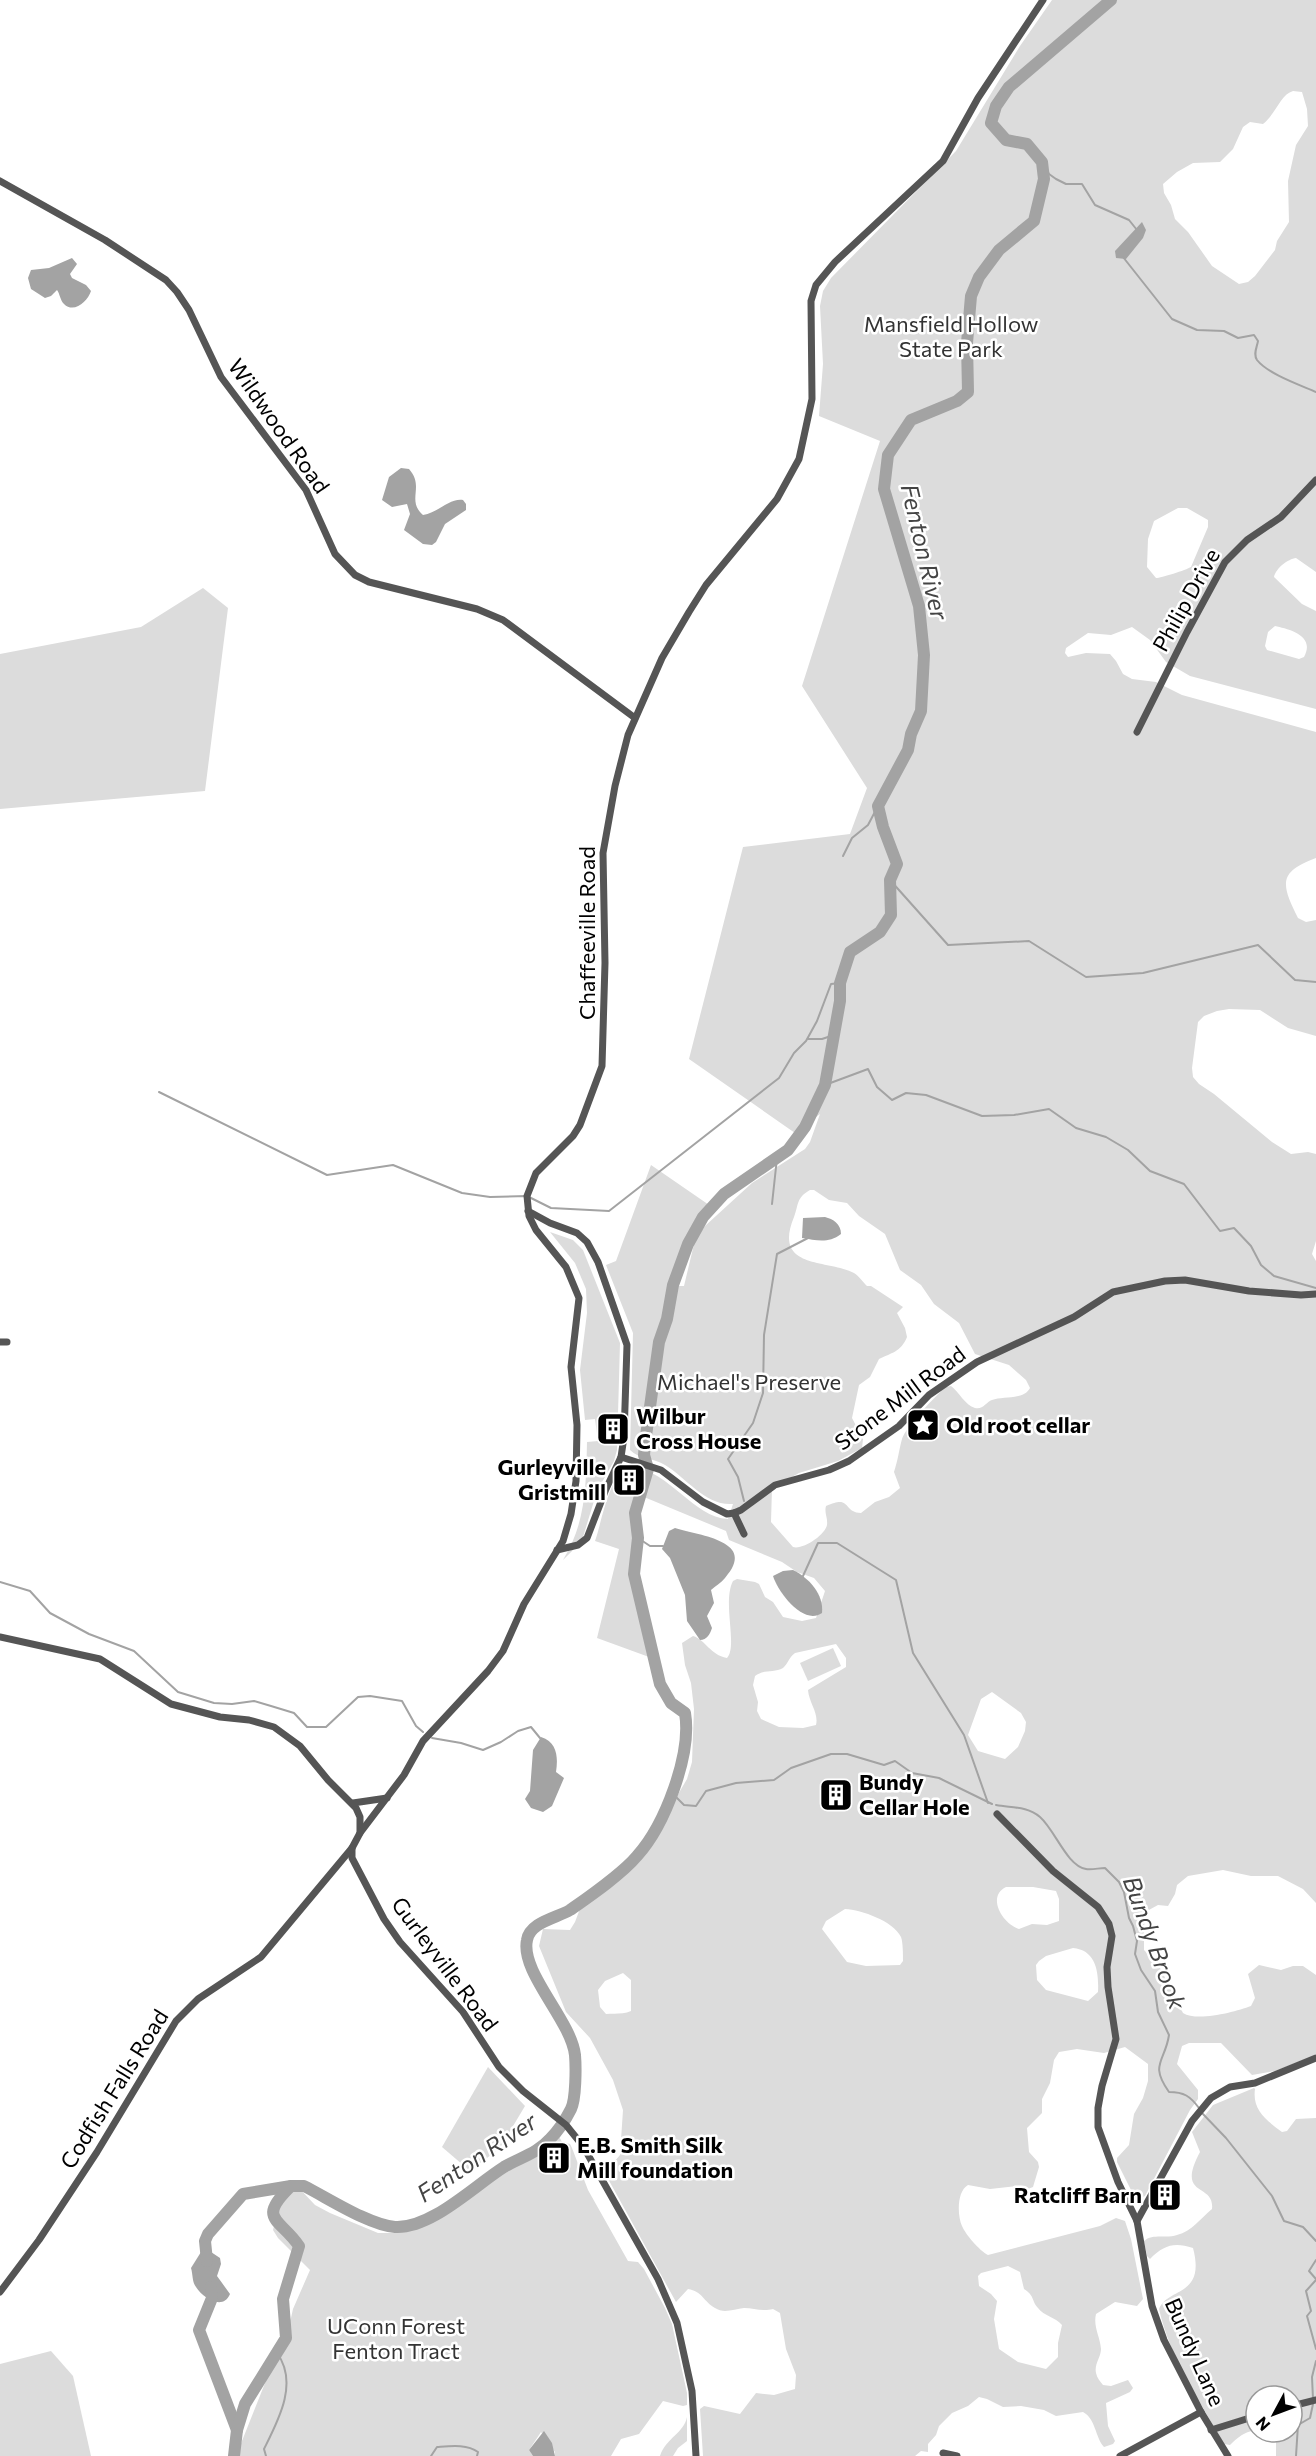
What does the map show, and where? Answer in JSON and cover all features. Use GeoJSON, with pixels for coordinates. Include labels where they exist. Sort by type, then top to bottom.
{"type":"FeatureCollection","features":[{"type":"Feature","properties":{"kind":"street","name":"Chaffeeville Road"},"geometry":{"type":"LineString","coordinates":[[528,1211],[527,1196],[536,1173],[573,1136],[586,1112],[602,1066],[605,974],[603,853],[622,755],[635,718],[662,658],[706,585],[765,515],[788,481],[799,459],[812,399],[811,301],[816,285],[835,262],[944,161],[978,98],[1043,0]]}},
{"type":"Feature","properties":{"kind":"street","name":"Wildwood Road"},"geometry":{"type":"LineString","coordinates":[[0,181],[115,246],[166,280],[177,292],[189,310],[221,377],[306,490],[335,554],[355,575],[369,582],[477,609],[503,620],[635,718]]}},
{"type":"Feature","properties":{"kind":"street","name":"Philip Drive"},"geometry":{"type":"LineString","coordinates":[[1137,732],[1225,562],[1247,540],[1281,517],[1316,480]]}},
{"type":"Feature","properties":{"kind":"street"},"geometry":{"type":"LineString","coordinates":[[528,1211],[554,1225],[580,1235],[588,1242],[598,1262],[626,1342],[624,1437],[621,1457],[587,1538],[578,1545],[557,1550]]}},
{"type":"Feature","properties":{"kind":"street"},"geometry":{"type":"LineString","coordinates":[[352,1848],[360,1833],[404,1775],[423,1742],[488,1671],[503,1651],[524,1604],[566,1534],[572,1514],[576,1481],[576,1425],[570,1367],[579,1298],[572,1276],[536,1230],[528,1211]]}},
{"type":"Feature","properties":{"kind":"street","name":"Stone Mill Road"},"geometry":{"type":"LineString","coordinates":[[734,1513],[775,1485],[829,1470],[849,1461],[899,1426],[929,1395],[961,1372],[977,1362],[1074,1317],[1113,1292],[1165,1281],[1185,1280],[1249,1291],[1316,1294]]}},
{"type":"Feature","properties":{"kind":"street"},"geometry":{"type":"LineString","coordinates":[[621,1457],[661,1470],[703,1502],[727,1514],[734,1513],[744,1534]]}},
{"type":"Feature","properties":{"kind":"street"},"geometry":{"type":"LineString","coordinates":[[0,1636],[100,1659],[171,1704],[220,1717],[249,1720],[274,1726],[300,1746],[333,1785],[353,1803],[360,1818],[360,1833]]}},
{"type":"Feature","properties":{"kind":"street"},"geometry":{"type":"LineString","coordinates":[[353,1803],[387,1798]]}},
{"type":"Feature","properties":{"kind":"street","name":"Bundy Lane"},"geometry":{"type":"LineString","coordinates":[[997,1814],[1053,1870],[1098,1906],[1109,1924],[1112,1936],[1107,1967],[1108,1987],[1116,2039],[1102,2086],[1098,2108],[1098,2127],[1118,2182],[1137,2221],[1152,2306],[1164,2340],[1201,2412],[1228,2456]]}},
{"type":"Feature","properties":{"kind":"street","name":"Gurleyville Road"},"geometry":{"type":"LineString","coordinates":[[352,1848],[352,1858],[356,1867],[384,1919],[407,1951],[463,2012],[488,2053],[503,2072],[518,2087],[566,2125],[583,2146],[657,2279],[677,2323],[692,2391],[696,2456]]}},
{"type":"Feature","properties":{"kind":"street","name":"Codfish Falls Road"},"geometry":{"type":"LineString","coordinates":[[0,2292],[39,2240],[97,2152],[176,2021],[198,1999],[261,1957],[352,1848]]}},
{"type":"Feature","properties":{"kind":"street"},"geometry":{"type":"LineString","coordinates":[[1137,2221],[1192,2121],[1211,2098],[1230,2087],[1255,2083],[1316,2058]]}},
{"type":"Feature","properties":{"kind":"street"},"geometry":{"type":"LineString","coordinates":[[1120,2456],[1201,2412]]}},
{"type":"Feature","properties":{"kind":"street"},"geometry":{"type":"LineString","coordinates":[[1211,2430],[1244,2420]]}},
{"type":"Feature","properties":{"kind":"street"},"geometry":{"type":"LineString","coordinates":[[943,2453],[957,2456]]}},
{"type":"Feature","properties":{"kind":"green space"},"geometry":{"type":"Polygon","coordinates":[[[1052,0],[1316,0],[1316,572],[1296,558],[1283,564],[1274,577],[1302,604],[1316,611],[1316,709],[1190,676],[1166,662],[1150,640],[1132,627],[1111,635],[1088,633],[1066,648],[1065,653],[1068,657],[1086,653],[1110,654],[1123,674],[1132,679],[1156,682],[1182,695],[1316,732],[1316,858],[1295,868],[1289,874],[1286,888],[1298,918],[1306,922],[1316,920],[1316,1036],[1288,1028],[1260,1010],[1217,1011],[1204,1016],[1198,1022],[1192,1068],[1193,1077],[1199,1084],[1272,1142],[1291,1154],[1308,1152],[1316,1154],[1316,1241],[1312,1254],[1316,1261],[1316,1903],[1303,1889],[1278,1876],[1251,1876],[1223,1870],[1188,1876],[1177,1885],[1168,1906],[1158,1905],[1147,1911],[1144,1926],[1144,1950],[1159,1966],[1183,2013],[1197,2017],[1226,2013],[1251,2006],[1255,1998],[1248,1974],[1259,1965],[1281,1970],[1303,1966],[1316,1975],[1316,2055],[1275,2071],[1252,2075],[1221,2043],[1189,2043],[1182,2046],[1177,2064],[1198,2090],[1198,2099],[1145,2196],[1141,2198],[1131,2190],[1117,2158],[1129,2145],[1134,2114],[1143,2098],[1148,2081],[1148,2064],[1125,2047],[1104,2053],[1077,2049],[1059,2052],[1054,2060],[1050,2083],[1042,2099],[1042,2113],[1027,2128],[1029,2152],[1038,2162],[1039,2167],[1033,2187],[1025,2190],[1017,2186],[990,2189],[968,2185],[964,2188],[960,2198],[960,2221],[966,2234],[988,2255],[1100,2226],[1116,2218],[1125,2221],[1143,2299],[1137,2306],[1115,2302],[1096,2314],[1095,2319],[1101,2349],[1096,2367],[1098,2378],[1103,2385],[1111,2386],[1128,2380],[1133,2388],[1130,2392],[1106,2403],[1108,2426],[1115,2441],[1113,2444],[1104,2447],[1090,2419],[1083,2412],[1056,2416],[1044,2410],[1021,2406],[1003,2407],[979,2397],[968,2406],[952,2413],[939,2426],[936,2435],[928,2444],[928,2452],[921,2451],[915,2456],[703,2456],[700,2409],[704,2406],[740,2414],[756,2393],[774,2395],[795,2389],[796,2375],[786,2349],[780,2313],[773,2309],[718,2310],[700,2294],[688,2289],[676,2302],[607,2177],[609,2168],[620,2155],[623,2110],[613,2080],[590,2038],[566,2012],[539,1946],[543,1929],[570,1930],[581,1906],[638,1863],[687,1779],[692,1762],[694,1709],[682,1643],[693,1636],[716,1654],[727,1658],[731,1644],[730,1590],[733,1581],[737,1579],[759,1584],[765,1597],[773,1602],[783,1617],[802,1621],[816,1618],[825,1591],[814,1578],[729,1540],[726,1531],[644,1497],[632,1527],[632,1553],[644,1620],[660,1661],[597,1638],[619,1549],[595,1541],[607,1499],[623,1470],[631,1466],[645,1470],[670,1485],[704,1511],[715,1516],[728,1519],[733,1504],[714,1501],[665,1465],[630,1450],[633,1333],[606,1265],[616,1261],[651,1165],[712,1207],[694,1235],[675,1286],[684,1286],[695,1240],[705,1226],[752,1183],[805,1149],[810,1142],[820,1114],[795,1133],[689,1059],[743,847],[850,834],[867,788],[802,686],[880,441],[819,416],[823,364],[820,306],[823,291],[831,278],[956,151],[1020,46],[1052,0]],[[1293,91],[1281,100],[1263,124],[1250,122],[1243,127],[1233,149],[1220,162],[1193,163],[1177,172],[1163,184],[1164,193],[1175,219],[1188,232],[1212,266],[1239,284],[1248,282],[1255,276],[1275,250],[1277,241],[1289,222],[1288,181],[1296,145],[1308,126],[1307,109],[1302,92],[1293,91]],[[1178,508],[1154,521],[1148,539],[1147,567],[1156,578],[1191,567],[1208,527],[1208,520],[1187,508],[1178,508]],[[1275,626],[1268,632],[1265,646],[1267,650],[1299,659],[1304,657],[1307,649],[1304,638],[1299,634],[1275,626]],[[814,1190],[802,1196],[789,1234],[790,1246],[796,1254],[806,1260],[854,1273],[867,1286],[871,1286],[903,1307],[897,1313],[907,1337],[899,1349],[879,1359],[870,1377],[859,1385],[852,1418],[863,1439],[862,1448],[838,1461],[799,1473],[772,1488],[771,1522],[793,1547],[813,1541],[822,1533],[827,1525],[826,1506],[840,1502],[851,1510],[861,1513],[900,1488],[894,1472],[904,1434],[928,1404],[946,1387],[951,1386],[975,1408],[982,1407],[992,1400],[1023,1394],[1030,1388],[1026,1380],[1009,1365],[975,1354],[959,1323],[934,1304],[921,1285],[900,1270],[885,1234],[859,1216],[847,1203],[829,1200],[814,1190]],[[836,1644],[793,1655],[783,1668],[762,1672],[755,1676],[753,1685],[758,1702],[757,1711],[761,1719],[779,1727],[803,1728],[816,1725],[816,1716],[808,1690],[846,1667],[846,1658],[836,1644]],[[992,1692],[981,1699],[968,1735],[978,1751],[1005,1759],[1018,1747],[1026,1722],[1021,1713],[992,1692]],[[1006,1887],[1000,1891],[997,1903],[1007,1922],[1019,1929],[1032,1924],[1047,1925],[1059,1921],[1059,1899],[1056,1891],[1033,1887],[1006,1887]],[[845,1909],[826,1921],[822,1929],[847,1962],[866,1966],[900,1965],[903,1961],[901,1937],[891,1926],[876,1917],[845,1909]],[[1073,1948],[1046,1956],[1036,1965],[1037,1980],[1046,1990],[1088,2001],[1098,1992],[1097,1970],[1087,1953],[1081,1950],[1073,1948]],[[623,1973],[605,1981],[598,1990],[600,2007],[606,2014],[631,2011],[631,1980],[623,1973]],[[1008,2266],[981,2273],[978,2276],[979,2286],[997,2301],[994,2319],[999,2349],[1018,2362],[1046,2369],[1058,2357],[1062,2325],[1038,2308],[1030,2294],[1024,2289],[1020,2272],[1008,2266]]]}},
{"type":"Feature","properties":{"kind":"green space"},"geometry":{"type":"Polygon","coordinates":[[[203,588],[228,608],[205,791],[0,809],[0,654],[141,627],[203,588]]]}},
{"type":"Feature","properties":{"kind":"green space"},"geometry":{"type":"Polygon","coordinates":[[[550,1232],[573,1240],[583,1250],[620,1343],[617,1450],[614,1461],[597,1491],[583,1537],[563,1560],[571,1546],[580,1518],[585,1488],[587,1442],[598,1441],[595,1419],[585,1420],[580,1370],[587,1313],[586,1289],[575,1263],[550,1232]]]}},
{"type":"Feature","properties":{"kind":"green space"},"geometry":{"type":"Polygon","coordinates":[[[833,1648],[841,1666],[808,1681],[800,1663],[833,1648]]]}},
{"type":"Feature","properties":{"kind":"green space"},"geometry":{"type":"Polygon","coordinates":[[[488,2067],[525,2106],[500,2148],[470,2171],[442,2147],[488,2067]]]}},
{"type":"Feature","properties":{"kind":"green space"},"geometry":{"type":"Polygon","coordinates":[[[1254,2088],[1256,2103],[1261,2114],[1282,2132],[1287,2131],[1296,2119],[1316,2118],[1316,2456],[1276,2456],[1276,2444],[1304,2444],[1304,2384],[1244,2384],[1244,2434],[1230,2445],[1224,2444],[1178,2362],[1164,2327],[1159,2309],[1164,2302],[1190,2283],[1196,2264],[1193,2248],[1180,2245],[1170,2246],[1150,2259],[1147,2256],[1144,2241],[1152,2237],[1182,2233],[1192,2228],[1212,2209],[1208,2195],[1194,2184],[1192,2177],[1193,2167],[1200,2152],[1192,2132],[1213,2105],[1254,2088]]]}},
{"type":"Feature","properties":{"kind":"green space","name":"UConn Forest Fenton Tract"},"geometry":{"type":"Polygon","coordinates":[[[557,2133],[562,2142],[570,2144],[588,2190],[628,2261],[638,2262],[644,2269],[665,2308],[672,2324],[687,2393],[687,2405],[663,2401],[639,2434],[621,2439],[611,2456],[555,2456],[555,2452],[541,2432],[529,2450],[533,2456],[236,2456],[310,2270],[273,2230],[280,2202],[298,2187],[315,2205],[330,2213],[378,2233],[394,2233],[418,2225],[465,2194],[529,2158],[549,2145],[557,2133]]]}},
{"type":"Feature","properties":{"kind":"green space"},"geometry":{"type":"Polygon","coordinates":[[[51,2351],[73,2376],[91,2456],[0,2456],[0,2364],[51,2351]]]}},
{"type":"Feature","properties":{"kind":"green space"},"geometry":{"type":"Polygon","coordinates":[[[687,2417],[687,2441],[678,2448],[673,2456],[660,2456],[666,2445],[685,2423],[687,2417]]]}},
{"type":"Feature","properties":{"kind":"shaded area"},"geometry":{"type":"Polygon","coordinates":[[[1142,222],[1146,230],[1143,238],[1126,259],[1116,258],[1115,251],[1142,222]]]}},
{"type":"Feature","properties":{"kind":"shaded area"},"geometry":{"type":"Polygon","coordinates":[[[72,258],[77,264],[70,274],[72,278],[86,285],[91,291],[80,305],[68,307],[57,290],[45,298],[31,289],[28,278],[31,270],[49,268],[72,258]]]}},
{"type":"Feature","properties":{"kind":"shaded area"},"geometry":{"type":"Polygon","coordinates":[[[401,468],[409,469],[416,482],[416,504],[423,515],[434,512],[453,501],[463,500],[466,504],[466,510],[445,524],[436,542],[432,545],[423,544],[404,530],[410,514],[407,504],[392,507],[382,500],[389,477],[401,468]]]}},
{"type":"Feature","properties":{"kind":"shaded area"},"geometry":{"type":"Polygon","coordinates":[[[825,1217],[840,1227],[841,1234],[827,1240],[802,1238],[803,1218],[825,1217]]]}},
{"type":"Feature","properties":{"kind":"shaded area"},"geometry":{"type":"Polygon","coordinates":[[[675,1528],[722,1542],[731,1548],[735,1556],[733,1566],[725,1578],[711,1590],[714,1603],[707,1616],[712,1628],[708,1636],[702,1640],[687,1621],[685,1595],[670,1558],[662,1549],[669,1531],[675,1528]]]}},
{"type":"Feature","properties":{"kind":"shaded area"},"geometry":{"type":"Polygon","coordinates":[[[793,1570],[805,1577],[814,1587],[821,1599],[822,1613],[815,1616],[799,1611],[780,1590],[773,1576],[783,1571],[793,1570]]]}},
{"type":"Feature","properties":{"kind":"shaded area"},"geometry":{"type":"Polygon","coordinates":[[[541,1737],[547,1739],[554,1747],[557,1757],[556,1772],[564,1778],[552,1806],[543,1812],[531,1808],[525,1799],[530,1791],[533,1750],[541,1737]]]}},
{"type":"Feature","properties":{"kind":"shaded area"},"geometry":{"type":"Polygon","coordinates":[[[206,2244],[211,2252],[220,2258],[221,2264],[217,2276],[230,2294],[223,2302],[208,2299],[194,2283],[191,2268],[206,2244]]]}},
{"type":"Feature","properties":{"kind":"shaded area"},"geometry":{"type":"Polygon","coordinates":[[[544,2431],[552,2443],[555,2456],[533,2456],[529,2450],[544,2431]]]}},
{"type":"Feature","properties":{"kind":"waterway","name":"Fenton River"},"geometry":{"type":"LineString","coordinates":[[234,2456],[237,2430],[245,2404],[286,2338],[283,2299],[299,2246],[279,2224],[273,2213],[275,2206],[291,2186],[304,2186],[373,2221],[395,2227],[409,2226],[437,2214],[504,2167],[540,2148],[556,2132],[571,2109],[575,2075],[572,2041],[531,1967],[527,1953],[527,1940],[529,1934],[538,1925],[570,1910],[596,1892],[637,1856],[647,1843],[666,1808],[674,1788],[684,1748],[685,1713],[671,1703],[660,1684],[634,1574],[638,1538],[635,1513],[648,1469],[644,1455],[645,1443],[659,1342],[667,1319],[673,1285],[688,1244],[703,1217],[724,1194],[788,1150],[805,1127],[825,1085],[840,1001],[840,983],[850,952],[880,932],[891,915],[890,880],[897,864],[878,806],[908,750],[911,734],[921,711],[924,655],[919,606],[884,489],[888,455],[911,420],[957,401],[968,392],[967,343],[971,296],[979,277],[999,250],[1034,221],[1044,179],[1042,162],[1027,144],[1006,140],[991,123],[996,106],[1009,87],[1111,0]]}},
{"type":"Feature","properties":{"kind":"waterway"},"geometry":{"type":"LineString","coordinates":[[1042,162],[1049,174],[1066,184],[1082,184],[1095,205],[1129,220],[1137,230]]}},
{"type":"Feature","properties":{"kind":"waterway"},"geometry":{"type":"LineString","coordinates":[[1123,257],[1172,319],[1197,330],[1224,331],[1238,338],[1254,335],[1258,341],[1256,358],[1262,365],[1285,379],[1316,392]]}},
{"type":"Feature","properties":{"kind":"waterway"},"geometry":{"type":"LineString","coordinates":[[843,856],[852,838],[868,825],[878,806]]}},
{"type":"Feature","properties":{"kind":"waterway"},"geometry":{"type":"LineString","coordinates":[[890,880],[948,945],[1029,941],[1086,977],[1143,973],[1258,945],[1295,980],[1316,982]]}},
{"type":"Feature","properties":{"kind":"waterway"},"geometry":{"type":"LineString","coordinates":[[159,1092],[327,1175],[393,1165],[462,1193],[490,1197],[527,1196],[551,1208],[609,1211],[779,1078],[794,1053],[806,1041],[817,1021],[831,984],[840,983]]}},
{"type":"Feature","properties":{"kind":"waterway"},"geometry":{"type":"LineString","coordinates":[[808,1039],[822,1039],[834,1035]]}},
{"type":"Feature","properties":{"kind":"waterway"},"geometry":{"type":"LineString","coordinates":[[825,1085],[868,1069],[877,1087],[892,1100],[906,1093],[926,1095],[982,1116],[1014,1115],[1049,1109],[1076,1128],[1106,1137],[1128,1150],[1150,1171],[1184,1184],[1220,1231],[1234,1228],[1251,1246],[1261,1265],[1274,1276],[1316,1288]]}},
{"type":"Feature","properties":{"kind":"waterway"},"geometry":{"type":"LineString","coordinates":[[772,1204],[777,1158]]}},
{"type":"Feature","properties":{"kind":"waterway"},"geometry":{"type":"LineString","coordinates":[[744,1501],[738,1477],[728,1459],[753,1423],[763,1393],[764,1335],[777,1254],[808,1238]]}},
{"type":"Feature","properties":{"kind":"waterway"},"geometry":{"type":"LineString","coordinates":[[638,1538],[650,1546],[663,1546]]}},
{"type":"Feature","properties":{"kind":"waterway"},"geometry":{"type":"LineString","coordinates":[[803,1576],[818,1543],[837,1543],[896,1580],[913,1653],[964,1735],[988,1803]]}},
{"type":"Feature","properties":{"kind":"waterway"},"geometry":{"type":"LineString","coordinates":[[0,1582],[30,1591],[50,1613],[89,1634],[134,1651],[178,1692],[214,1703],[232,1704],[254,1701],[294,1713],[307,1727],[326,1727],[358,1697],[370,1696],[402,1701],[416,1726],[423,1732]]}},
{"type":"Feature","properties":{"kind":"waterway"},"geometry":{"type":"LineString","coordinates":[[432,1738],[483,1750],[518,1731],[531,1727],[540,1738]]}},
{"type":"Feature","properties":{"kind":"waterway","name":"Bundy Brook"},"geometry":{"type":"LineString","coordinates":[[680,1763],[673,1794],[684,1805],[696,1806],[706,1791],[736,1783],[774,1780],[791,1768],[831,1754],[847,1754],[884,1765],[895,1761],[912,1773],[939,1778],[992,1804]]}},
{"type":"Feature","properties":{"kind":"waterway","name":"Bundy Brook"},"geometry":{"type":"LineString","coordinates":[[996,1805],[1025,1809],[1035,1813],[1046,1823],[1067,1855],[1079,1866],[1086,1869],[1105,1868],[1119,1882],[1124,1892],[1129,1918],[1137,1941],[1135,1954],[1141,1970],[1155,1991],[1158,2012],[1169,2035],[1160,2063],[1160,2075],[1169,2092],[1186,2096],[1193,2100],[1199,2108]]}},
{"type":"Feature","properties":{"kind":"waterway","name":"Bundy Brook"},"geometry":{"type":"LineString","coordinates":[[1202,2113],[1226,2138],[1272,2196],[1284,2221],[1303,2227],[1316,2241]]}},
{"type":"Feature","properties":{"kind":"waterway","name":"Fenton River"},"geometry":{"type":"LineString","coordinates":[[207,2261],[205,2241],[208,2234],[243,2194],[291,2186]]}},
{"type":"Feature","properties":{"kind":"waterway"},"geometry":{"type":"LineString","coordinates":[[1316,2260],[1309,2271],[1316,2279]]}},
{"type":"Feature","properties":{"kind":"waterway"},"geometry":{"type":"LineString","coordinates":[[1316,2280],[1306,2291],[1311,2311],[1307,2316],[1316,2349]]}},
{"type":"Feature","properties":{"kind":"waterway","name":"Fenton River"},"geometry":{"type":"LineString","coordinates":[[211,2287],[212,2298],[199,2330],[237,2430]]}},
{"type":"Feature","properties":{"kind":"waterway"},"geometry":{"type":"LineString","coordinates":[[266,2456],[264,2449],[280,2414],[286,2389],[286,2377],[277,2353]]}},
{"type":"Feature","properties":{"kind":"waterway"},"geometry":{"type":"LineString","coordinates":[[1313,2399],[1312,2377],[1316,2361]]}},
{"type":"Feature","properties":{"kind":"waterway"},"geometry":{"type":"LineString","coordinates":[[1296,2456],[1298,2425],[1310,2418],[1313,2404]]}},
{"type":"Feature","properties":{"kind":"waterway"},"geometry":{"type":"LineString","coordinates":[[431,2456],[437,2447],[453,2446],[474,2449],[478,2452],[477,2456]]}},
{"type":"Feature","properties":{"kind":"place","name":"Old root cellar"},"geometry":{"type":"Point","coordinates":[923,1425]}},
{"type":"Feature","properties":{"kind":"place","name":"Wilbur Cross House"},"geometry":{"type":"Point","coordinates":[613,1429]}},
{"type":"Feature","properties":{"kind":"place","name":"Gurleyville Gristmill"},"geometry":{"type":"Point","coordinates":[629,1480]}},
{"type":"Feature","properties":{"kind":"place","name":"Bundy Cellar Hole"},"geometry":{"type":"Point","coordinates":[836,1795]}},
{"type":"Feature","properties":{"kind":"place","name":"E.B. Smith Silk Mill foundation"},"geometry":{"type":"Point","coordinates":[554,2158]}},
{"type":"Feature","properties":{"kind":"place","name":"Ratcliff Barn"},"geometry":{"type":"Point","coordinates":[1165,2195]}},
{"type":"Feature","properties":{"kind":"park label","name":"Mansfield Hollow State Park"},"geometry":{"type":"Point","coordinates":[951,336]}},
{"type":"Feature","properties":{"kind":"park label","name":"Michael's Preserve"},"geometry":{"type":"Point","coordinates":[749,1382]}}]}
